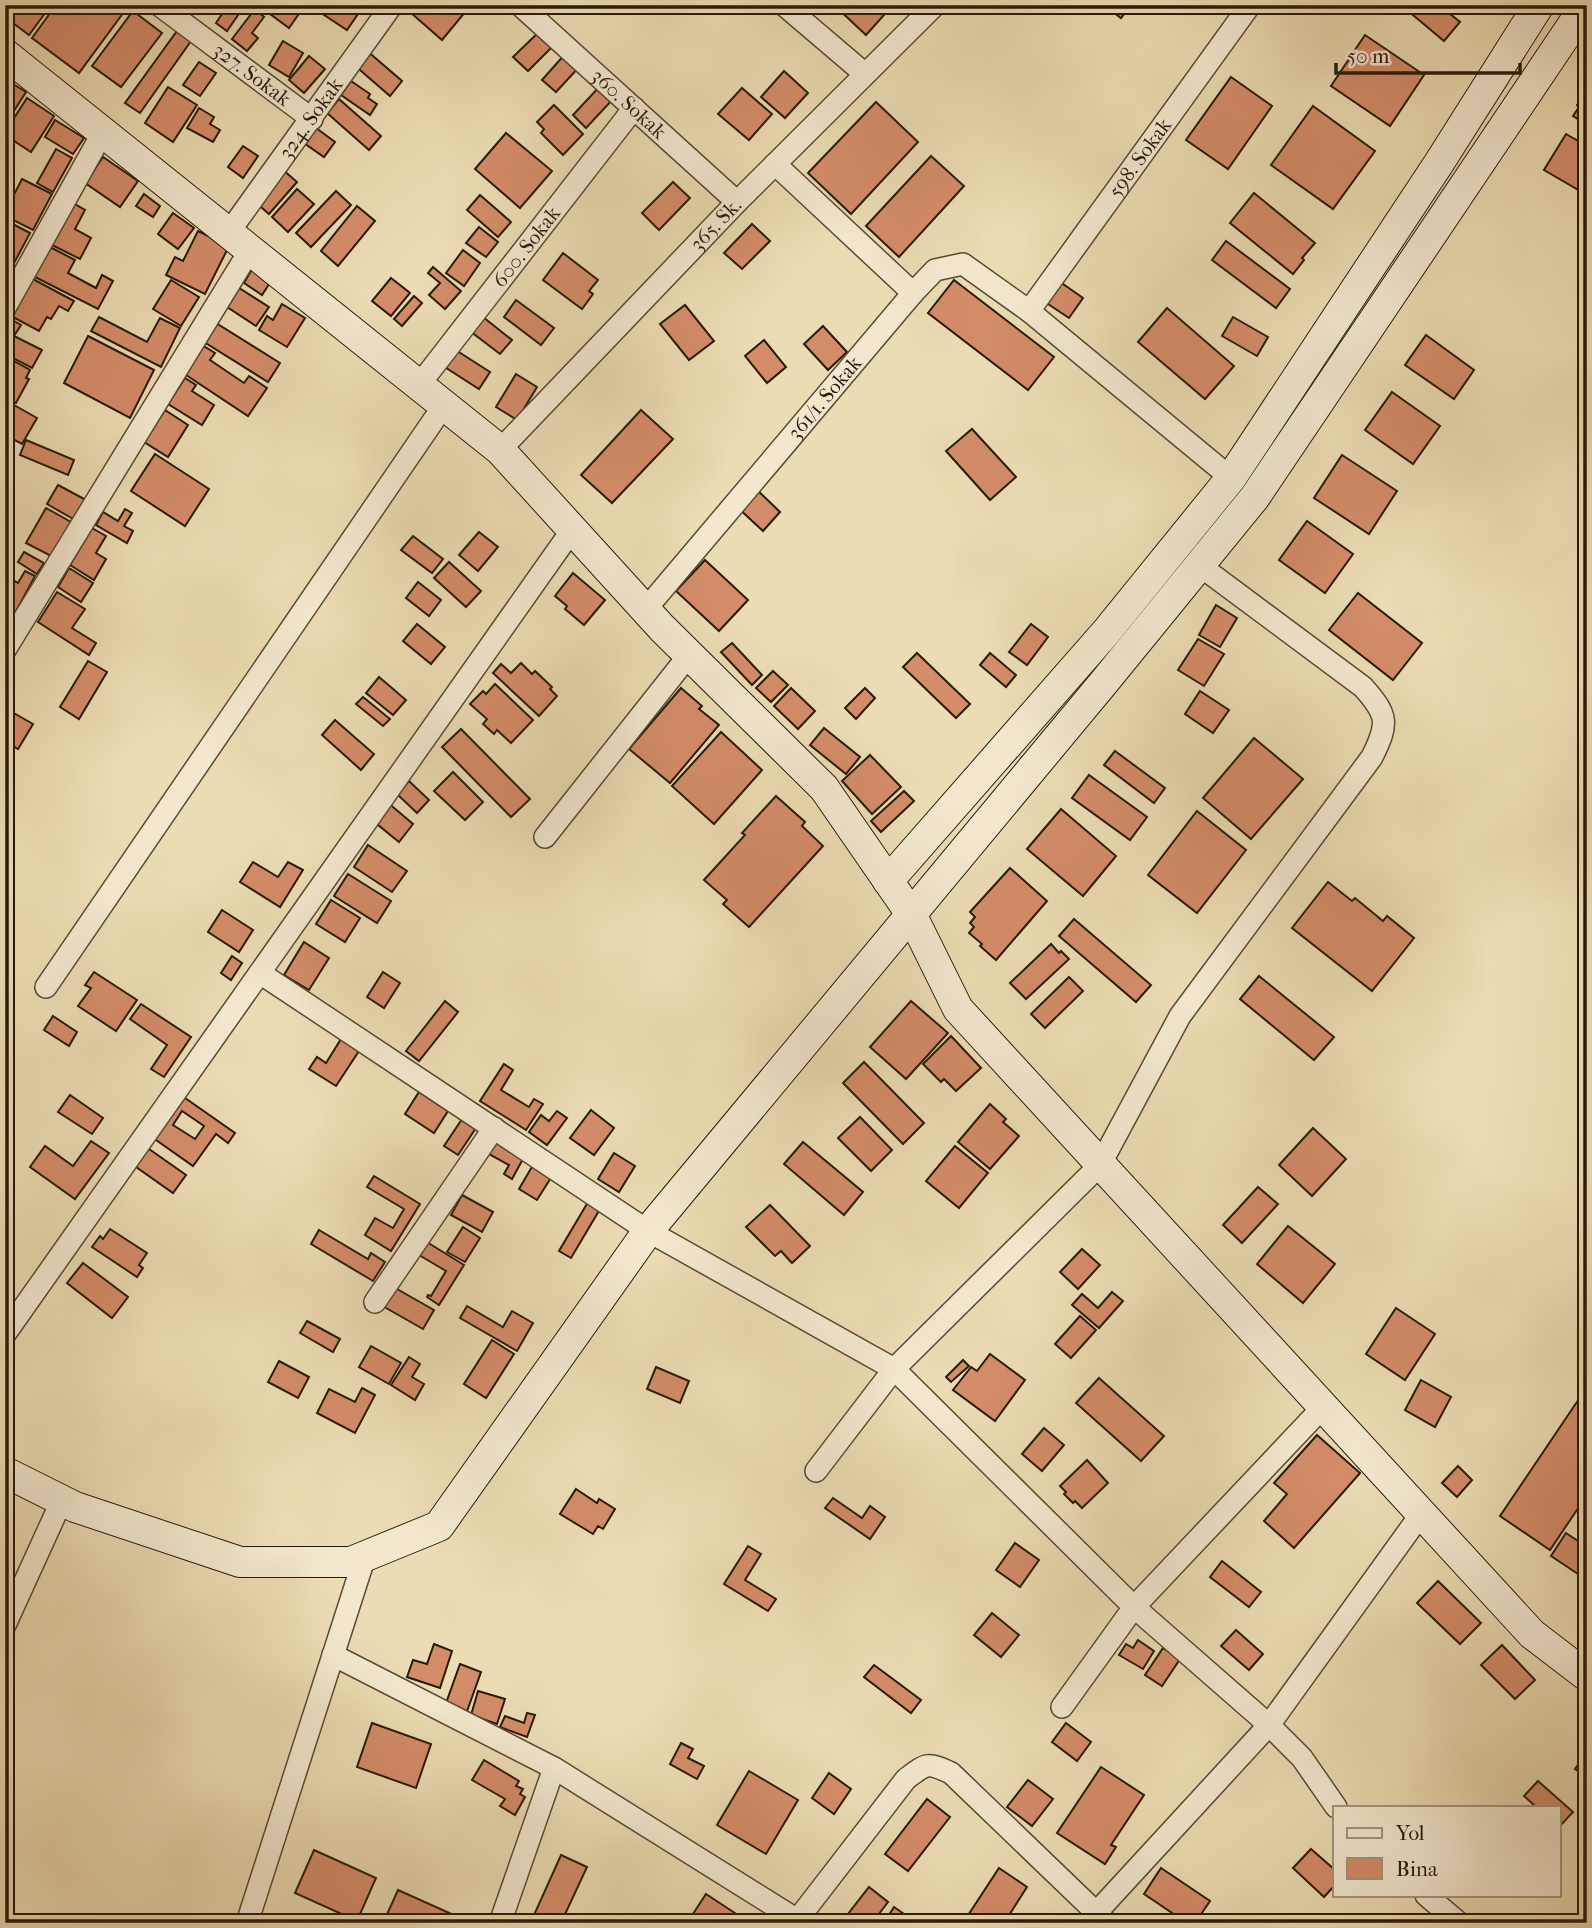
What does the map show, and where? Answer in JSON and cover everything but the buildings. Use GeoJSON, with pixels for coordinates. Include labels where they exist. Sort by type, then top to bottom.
{"type":"FeatureCollection","features":[{"type":"Feature","properties":{"kind":"street","name":"327. Sokak"},"geometry":{"type":"LineString","coordinates":[[159,5],[312,119]]}},
{"type":"Feature","properties":{"kind":"street","name":"324. Sokak"},"geometry":{"type":"LineString","coordinates":[[5,650],[312,119],[392,5]]}},
{"type":"Feature","properties":{"kind":"street","name":"360. Sokak"},"geometry":{"type":"LineString","coordinates":[[520,5],[737,202]]}},
{"type":"Feature","properties":{"kind":"street"},"geometry":{"type":"LineString","coordinates":[[784,5],[865,74]]}},
{"type":"Feature","properties":{"kind":"street","name":"365. Sk."},"geometry":{"type":"LineString","coordinates":[[500,450],[737,202],[935,5]]}},
{"type":"Feature","properties":{"kind":"street","name":"598. Sokak"},"geometry":{"type":"LineString","coordinates":[[1029,311],[1250,5]]}},
{"type":"Feature","properties":{"kind":"street"},"geometry":{"type":"LineString","coordinates":[[888,881],[1107,631],[1231,478],[1439,163],[1539,5]]}},
{"type":"Feature","properties":{"kind":"street"},"geometry":{"type":"LineString","coordinates":[[5,1472],[75,1507],[240,1562],[351,1562],[439,1526],[648,1231],[1255,496],[1586,5]]}},
{"type":"Feature","properties":{"kind":"street"},"geometry":{"type":"LineString","coordinates":[[5,54],[500,450],[645,610],[824,789],[911,914],[958,1009],[1532,1634],[1587,1676]]}},
{"type":"Feature","properties":{"kind":"street","name":"600. Sokak"},"geometry":{"type":"LineString","coordinates":[[419,385],[634,108]]}},
{"type":"Feature","properties":{"kind":"street"},"geometry":{"type":"LineString","coordinates":[[5,308],[103,132]]}},
{"type":"Feature","properties":{"kind":"street"},"geometry":{"type":"LineString","coordinates":[[775,164],[913,293]]}},
{"type":"Feature","properties":{"kind":"street","name":"361/1. Sokak"},"geometry":{"type":"LineString","coordinates":[[645,610],[935,270],[963,264],[1029,311],[1231,478]]}},
{"type":"Feature","properties":{"kind":"street"},"geometry":{"type":"LineString","coordinates":[[46,988],[444,405]]}},
{"type":"Feature","properties":{"kind":"street"},"geometry":{"type":"LineString","coordinates":[[5,1334],[572,530]]}},
{"type":"Feature","properties":{"kind":"street"},"geometry":{"type":"LineString","coordinates":[[816,1471],[894,1369],[1100,1165],[1180,1016],[1372,757],[1384,733],[1380,706],[1363,687],[1199,565]]}},
{"type":"Feature","properties":{"kind":"street"},"geometry":{"type":"LineString","coordinates":[[545,837],[689,655]]}},
{"type":"Feature","properties":{"kind":"street"},"geometry":{"type":"LineString","coordinates":[[260,972],[648,1231],[894,1369],[1134,1607],[1269,1725],[1302,1758],[1335,1806]]}},
{"type":"Feature","properties":{"kind":"street"},"geometry":{"type":"LineString","coordinates":[[375,1302],[494,1128]]}},
{"type":"Feature","properties":{"kind":"street"},"geometry":{"type":"LineString","coordinates":[[1062,1707],[1134,1607],[1323,1407]]}},
{"type":"Feature","properties":{"kind":"street"},"geometry":{"type":"LineString","coordinates":[[5,1625],[62,1500]]}},
{"type":"Feature","properties":{"kind":"street"},"geometry":{"type":"LineString","coordinates":[[333,1655],[554,1768],[799,1922],[906,1779],[923,1766],[933,1766],[951,1773],[1102,1918],[1269,1725],[1421,1514]]}},
{"type":"Feature","properties":{"kind":"street"},"geometry":{"type":"LineString","coordinates":[[247,1923],[365,1556]]}},
{"type":"Feature","properties":{"kind":"street"},"geometry":{"type":"LineString","coordinates":[[500,1923],[554,1768]]}},
{"type":"Feature","properties":{"kind":"street"},"geometry":{"type":"LineString","coordinates":[[1427,1896],[1459,1923]]}}]}
